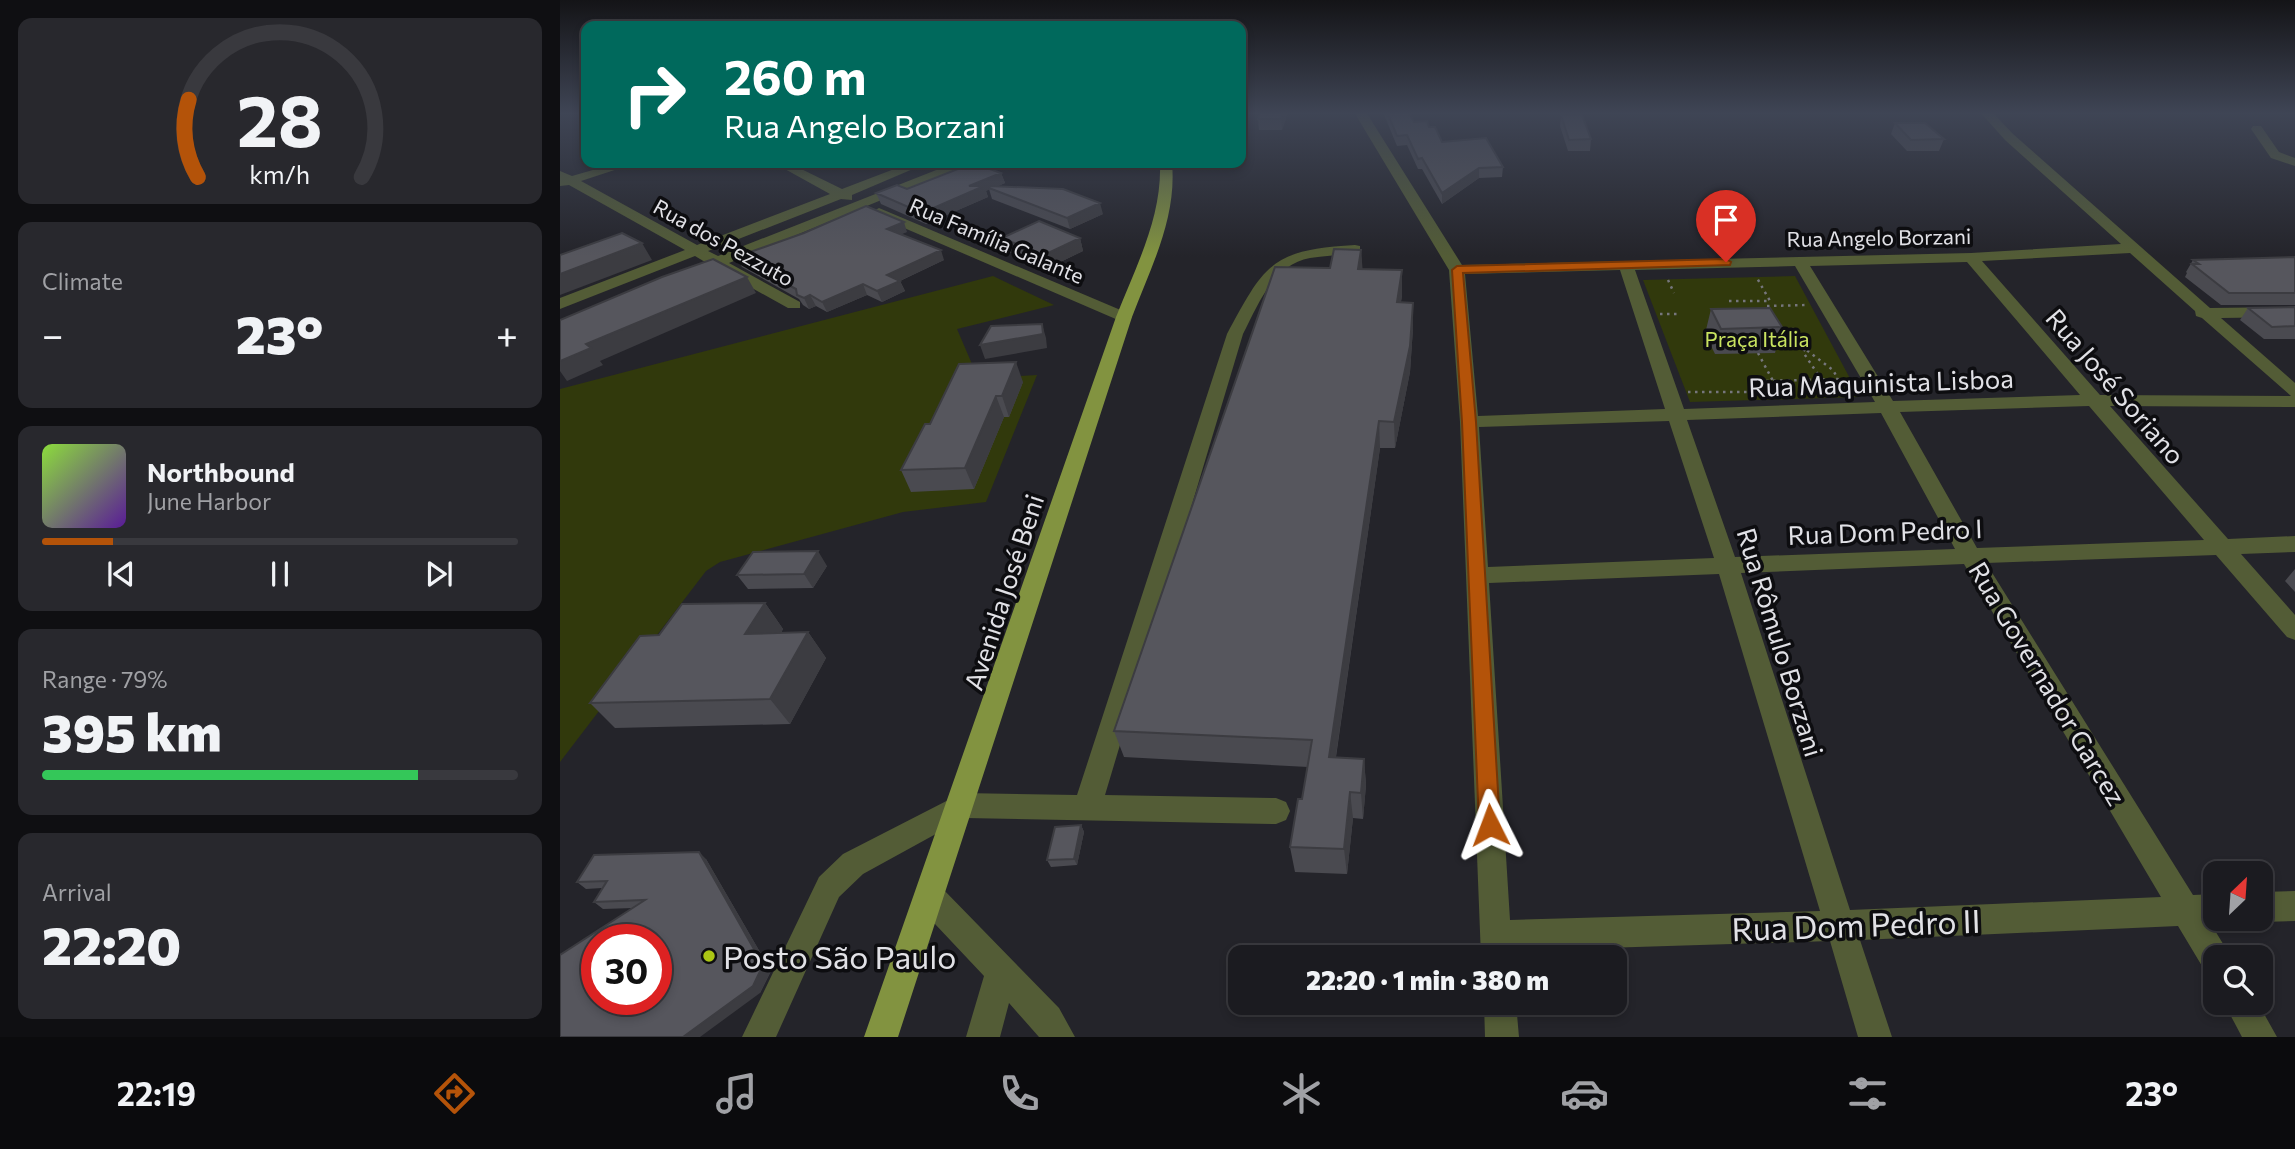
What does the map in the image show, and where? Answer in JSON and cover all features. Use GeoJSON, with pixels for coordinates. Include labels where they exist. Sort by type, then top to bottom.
{"type":"FeatureCollection","features":[{"type":"Feature","properties":{"kind":"main road","name":"Avenida José Beni"},"geometry":{"type":"LineString","coordinates":[[881,1037],[962,805],[1124,317],[1165,206],[1169,181],[1167,168]]}},
{"type":"Feature","properties":{"kind":"street"},"geometry":{"type":"LineString","coordinates":[[1390,160],[1457,270],[1469,422],[1496,945]]}},
{"type":"Feature","properties":{"kind":"street"},"geometry":{"type":"LineString","coordinates":[[2036,160],[2202,313],[2295,392]]}},
{"type":"Feature","properties":{"kind":"street"},"geometry":{"type":"LineString","coordinates":[[563,180],[610,168]]}},
{"type":"Feature","properties":{"kind":"street","name":"Rua Família Galante"},"geometry":{"type":"LineString","coordinates":[[790,168],[862,204],[1124,317]]}},
{"type":"Feature","properties":{"kind":"street"},"geometry":{"type":"LineString","coordinates":[[560,304],[908,168]]}},
{"type":"Feature","properties":{"kind":"street"},"geometry":{"type":"LineString","coordinates":[[682,276],[952,168]]}},
{"type":"Feature","properties":{"kind":"street","name":"Rua dos Pezzuto"},"geometry":{"type":"LineString","coordinates":[[563,180],[719,261],[794,305]]}},
{"type":"Feature","properties":{"kind":"street","name":"Rua Angelo Borzani"},"geometry":{"type":"LineString","coordinates":[[1457,270],[1798,259],[1971,257],[2132,248]]}},
{"type":"Feature","properties":{"kind":"street"},"geometry":{"type":"LineString","coordinates":[[1087,808],[1235,334],[1260,288],[1281,263],[1311,251],[1355,249]]}},
{"type":"Feature","properties":{"kind":"street","name":"Rua José Soriano"},"geometry":{"type":"LineString","coordinates":[[1971,257],[2092,400],[2295,631]]}},
{"type":"Feature","properties":{"kind":"street","name":"Rua Governador Garcez"},"geometry":{"type":"LineString","coordinates":[[1798,259],[1888,408],[1970,556],[2201,909],[2212,945]]}},
{"type":"Feature","properties":{"kind":"street","name":"Rua Rômulo Borzani"},"geometry":{"type":"LineString","coordinates":[[1626,265],[1727,565],[1875,1037]]}},
{"type":"Feature","properties":{"kind":"street"},"geometry":{"type":"LineString","coordinates":[[2202,313],[2295,312]]}},
{"type":"Feature","properties":{"kind":"street","name":"Rua Maquinista Lisboa"},"geometry":{"type":"LineString","coordinates":[[1469,422],[1672,404],[1888,408],[2092,400],[2295,402]]}},
{"type":"Feature","properties":{"kind":"street","name":"Rua Dom Pedro I"},"geometry":{"type":"LineString","coordinates":[[1476,575],[2295,544]]}},
{"type":"Feature","properties":{"kind":"street"},"geometry":{"type":"LineString","coordinates":[[759,1037],[829,887],[853,864],[962,805],[1276,811]]}},
{"type":"Feature","properties":{"kind":"street"},"geometry":{"type":"LineString","coordinates":[[930,897],[1046,1020],[1058,1037]]}},
{"type":"Feature","properties":{"kind":"street"},"geometry":{"type":"LineString","coordinates":[[2273,907],[2295,906]]}},
{"type":"Feature","properties":{"kind":"street","name":"Rua Dom Pedro II"},"geometry":{"type":"LineString","coordinates":[[1529,945],[1838,926],[2201,909]]}},
{"type":"Feature","properties":{"kind":"street"},"geometry":{"type":"LineString","coordinates":[[983,1037],[1001,972]]}},
{"type":"Feature","properties":{"kind":"street"},"geometry":{"type":"LineString","coordinates":[[1501,1015],[1502,1037]]}},
{"type":"Feature","properties":{"kind":"street"},"geometry":{"type":"LineString","coordinates":[[2247,1015],[2260,1037]]}},
{"type":"Feature","properties":{"kind":"path"},"geometry":{"type":"LineString","coordinates":[[1729,301],[1770,301],[1747,261]]}},
{"type":"Feature","properties":{"kind":"path"},"geometry":{"type":"LineString","coordinates":[[1764,301],[1781,330]]}},
{"type":"Feature","properties":{"kind":"path"},"geometry":{"type":"LineString","coordinates":[[1767,306],[1825,305]]}},
{"type":"Feature","properties":{"kind":"path"},"geometry":{"type":"LineString","coordinates":[[1770,330],[1793,329],[1805,349],[1833,370],[1838,379],[1766,381],[1773,392]]}},
{"type":"Feature","properties":{"kind":"path"},"geometry":{"type":"LineString","coordinates":[[1805,349],[1803,352],[1821,379]]}},
{"type":"Feature","properties":{"kind":"path"},"geometry":{"type":"LineString","coordinates":[[1758,353],[1773,381]]}},
{"type":"Feature","properties":{"kind":"path"},"geometry":{"type":"LineString","coordinates":[[1826,391],[1839,391],[1832,379]]}},
{"type":"Feature","properties":{"kind":"path"},"geometry":{"type":"LineString","coordinates":[[1672,404],[1773,392],[1813,391]]}},
{"type":"Feature","properties":{"kind":"green space"},"geometry":{"type":"Polygon","coordinates":[[[993,276],[1054,305],[957,329],[972,364],[967,379],[1037,375],[986,502],[903,512],[720,562],[706,571],[560,762],[560,389],[993,276]]]}},
{"type":"Feature","properties":{"kind":"green space","name":"Praça Itália"},"geometry":{"type":"Polygon","coordinates":[[[1795,276],[1860,397],[1690,402],[1643,280],[1795,276]]]}},
{"type":"Feature","properties":{"kind":"building"},"geometry":{"type":"Polygon","coordinates":[[[1423,160],[1499,160],[1503,167],[1479,168],[1442,193],[1423,160]]]}},
{"type":"Feature","properties":{"kind":"building"},"geometry":{"type":"Polygon","coordinates":[[[960,168],[987,168],[1001,173],[969,186],[984,186],[922,213],[876,193],[897,185],[907,189],[960,168]]]}},
{"type":"Feature","properties":{"kind":"building"},"geometry":{"type":"Polygon","coordinates":[[[989,186],[1063,189],[1100,203],[1067,218],[989,186]]]}},
{"type":"Feature","properties":{"kind":"building"},"geometry":{"type":"Polygon","coordinates":[[[866,206],[904,222],[887,229],[941,250],[887,275],[900,281],[877,291],[863,284],[822,302],[810,295],[804,298],[797,295],[796,289],[736,257],[804,233],[866,206]]]}},
{"type":"Feature","properties":{"kind":"building"},"geometry":{"type":"Polygon","coordinates":[[[1039,221],[1080,238],[1044,255],[1002,238],[1039,221]]]}},
{"type":"Feature","properties":{"kind":"building"},"geometry":{"type":"Polygon","coordinates":[[[622,233],[642,243],[560,274],[560,255],[622,233]]]}},
{"type":"Feature","properties":{"kind":"building"},"geometry":{"type":"Polygon","coordinates":[[[1334,249],[1361,250],[1358,269],[1402,270],[1397,302],[1413,303],[1410,346],[1394,422],[1379,421],[1329,757],[1364,759],[1361,793],[1350,792],[1344,849],[1290,847],[1312,740],[1114,731],[1275,267],[1330,268],[1334,249]]]}},
{"type":"Feature","properties":{"kind":"building"},"geometry":{"type":"Polygon","coordinates":[[[2295,257],[2295,293],[2229,293],[2192,264],[2199,264],[2193,260],[2295,257]]]}},
{"type":"Feature","properties":{"kind":"building"},"geometry":{"type":"Polygon","coordinates":[[[713,259],[747,277],[586,344],[591,348],[560,361],[560,320],[662,277],[713,259]]]}},
{"type":"Feature","properties":{"kind":"building"},"geometry":{"type":"Polygon","coordinates":[[[2295,307],[2295,326],[2272,327],[2248,308],[2295,307]]]}},
{"type":"Feature","properties":{"kind":"building"},"geometry":{"type":"Polygon","coordinates":[[[1770,308],[1782,327],[1721,329],[1711,309],[1770,308]]]}},
{"type":"Feature","properties":{"kind":"building"},"geometry":{"type":"Polygon","coordinates":[[[1042,324],[1043,334],[980,345],[991,326],[1042,324]]]}},
{"type":"Feature","properties":{"kind":"building"},"geometry":{"type":"Polygon","coordinates":[[[1016,362],[1002,396],[996,396],[965,468],[901,470],[925,424],[930,424],[959,364],[1016,362]]]}},
{"type":"Feature","properties":{"kind":"building"},"geometry":{"type":"Polygon","coordinates":[[[818,551],[804,574],[737,575],[753,552],[818,551]]]}},
{"type":"Feature","properties":{"kind":"building"},"geometry":{"type":"Polygon","coordinates":[[[765,603],[745,634],[808,632],[770,699],[590,703],[640,636],[659,635],[682,604],[765,603]]]}},
{"type":"Feature","properties":{"kind":"building"},"geometry":{"type":"Polygon","coordinates":[[[1081,825],[1074,859],[1047,860],[1055,827],[1081,825]]]}},
{"type":"Feature","properties":{"kind":"building","name":"Posto São Paulo"},"geometry":{"type":"Polygon","coordinates":[[[699,852],[763,965],[753,986],[683,1037],[560,1037],[560,955],[581,941],[581,1015],[672,1015],[672,924],[608,924],[645,900],[594,902],[607,881],[577,882],[594,855],[699,852]]]}},
{"type":"Feature","properties":{"kind":"place","name":"Posto São Paulo"},"geometry":{"type":"Point","coordinates":[709,956]}},
{"type":"Feature","properties":{"kind":"route"},"geometry":{"type":"LineString","coordinates":[[1490,825],[1469,422],[1457,270],[1726,262]]}}]}
